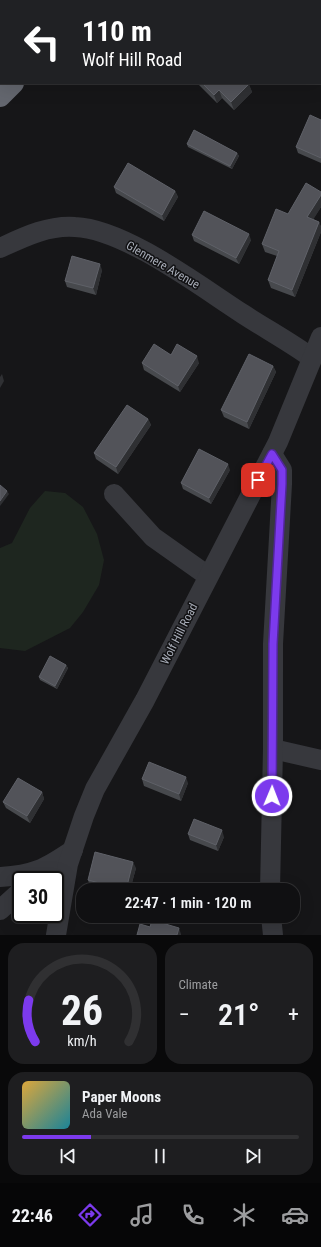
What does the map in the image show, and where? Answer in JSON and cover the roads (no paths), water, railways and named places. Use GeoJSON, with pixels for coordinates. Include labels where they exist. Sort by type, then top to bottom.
{"type":"FeatureCollection","features":[{"type":"Feature","properties":{"kind":"highway"},"geometry":{"type":"LineString","coordinates":[[0,96],[12,84]]}},
{"type":"Feature","properties":{"kind":"street","name":"Glenmere Avenue"},"geometry":{"type":"LineString","coordinates":[[0,248],[27,236],[53,228],[83,228],[106,234],[157,258],[254,321],[287,340],[312,358]]}},
{"type":"Feature","properties":{"kind":"street","name":"Wolf Hill Road"},"geometry":{"type":"LineString","coordinates":[[56,935],[64,879],[95,789],[145,700],[272,454],[321,337]]}},
{"type":"Feature","properties":{"kind":"street"},"geometry":{"type":"LineString","coordinates":[[270,883],[273,749],[273,644],[282,484],[282,470],[272,454]]}},
{"type":"Feature","properties":{"kind":"street"},"geometry":{"type":"LineString","coordinates":[[114,494],[153,537],[208,576]]}},
{"type":"Feature","properties":{"kind":"street"},"geometry":{"type":"LineString","coordinates":[[273,749],[321,760]]}},
{"type":"Feature","properties":{"kind":"street"},"geometry":{"type":"LineString","coordinates":[[42,871],[73,850]]}},
{"type":"Feature","properties":{"kind":"street"},"geometry":{"type":"LineString","coordinates":[[0,877],[12,879]]}},
{"type":"Feature","properties":{"kind":"street"},"geometry":{"type":"LineString","coordinates":[[0,910],[12,897]]}},
{"type":"Feature","properties":{"kind":"street"},"geometry":{"type":"LineString","coordinates":[[272,923],[273,935]]}}]}
